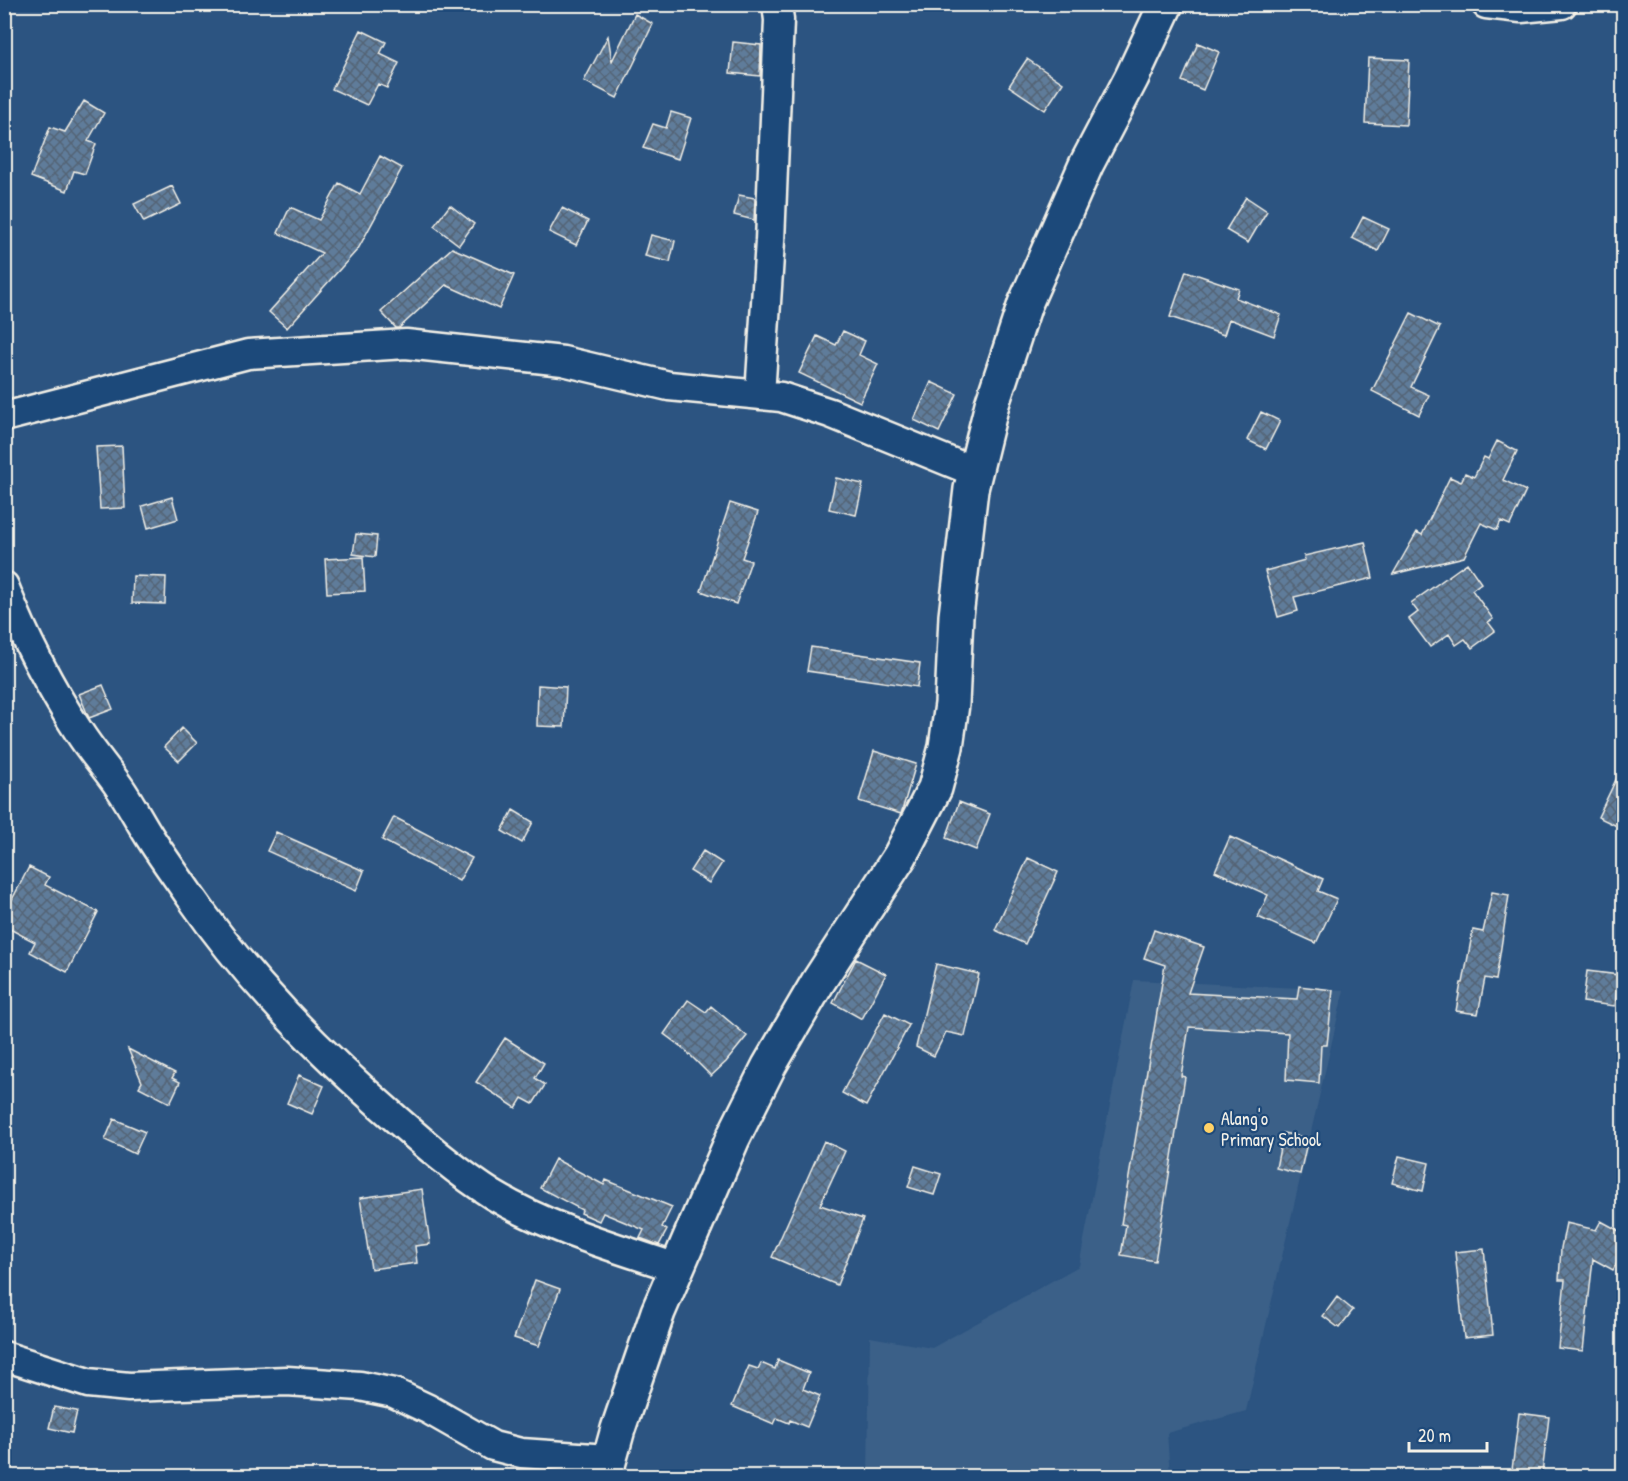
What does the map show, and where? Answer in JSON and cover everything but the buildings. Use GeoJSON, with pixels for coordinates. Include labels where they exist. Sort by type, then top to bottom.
{"type":"FeatureCollection","features":[{"type":"Feature","properties":{"kind":"street"},"geometry":{"type":"LineString","coordinates":[[760,395],[770,241],[779,20],[777,4]]}},
{"type":"Feature","properties":{"kind":"street"},"geometry":{"type":"LineString","coordinates":[[4,1356],[88,1383],[129,1387],[287,1381],[360,1386],[394,1393],[428,1409],[493,1446],[607,1468],[658,1312],[733,1138],[769,1066],[818,982],[900,856],[934,788],[946,747],[952,704],[956,616],[971,489],[992,404],[1025,304],[1086,165],[1132,77],[1166,4]]}},
{"type":"Feature","properties":{"kind":"street"},"geometry":{"type":"LineString","coordinates":[[1486,4],[1521,8],[1562,4]]}},
{"type":"Feature","properties":{"kind":"street"},"geometry":{"type":"LineString","coordinates":[[4,417],[248,354],[406,344],[563,361],[669,386],[781,397],[822,410],[975,472]]}},
{"type":"Feature","properties":{"kind":"street"},"geometry":{"type":"LineString","coordinates":[[4,586],[38,664],[80,734],[121,789],[191,898],[236,958],[284,1015],[341,1071],[400,1123],[491,1194],[532,1216],[573,1233],[677,1268]]}},
{"type":"Feature","properties":{"kind":"shaded area","name":"Alang'o Primary School"},"geometry":{"type":"Polygon","coordinates":[[[1134,980],[1344,990],[1246,1411],[1167,1433],[1170,1476],[868,1476],[870,1337],[932,1348],[1079,1266],[1134,980]]]}},
{"type":"Feature","properties":{"kind":"place","name":"Alang'o Primary School"},"geometry":{"type":"Point","coordinates":[1209,1128]}}]}
